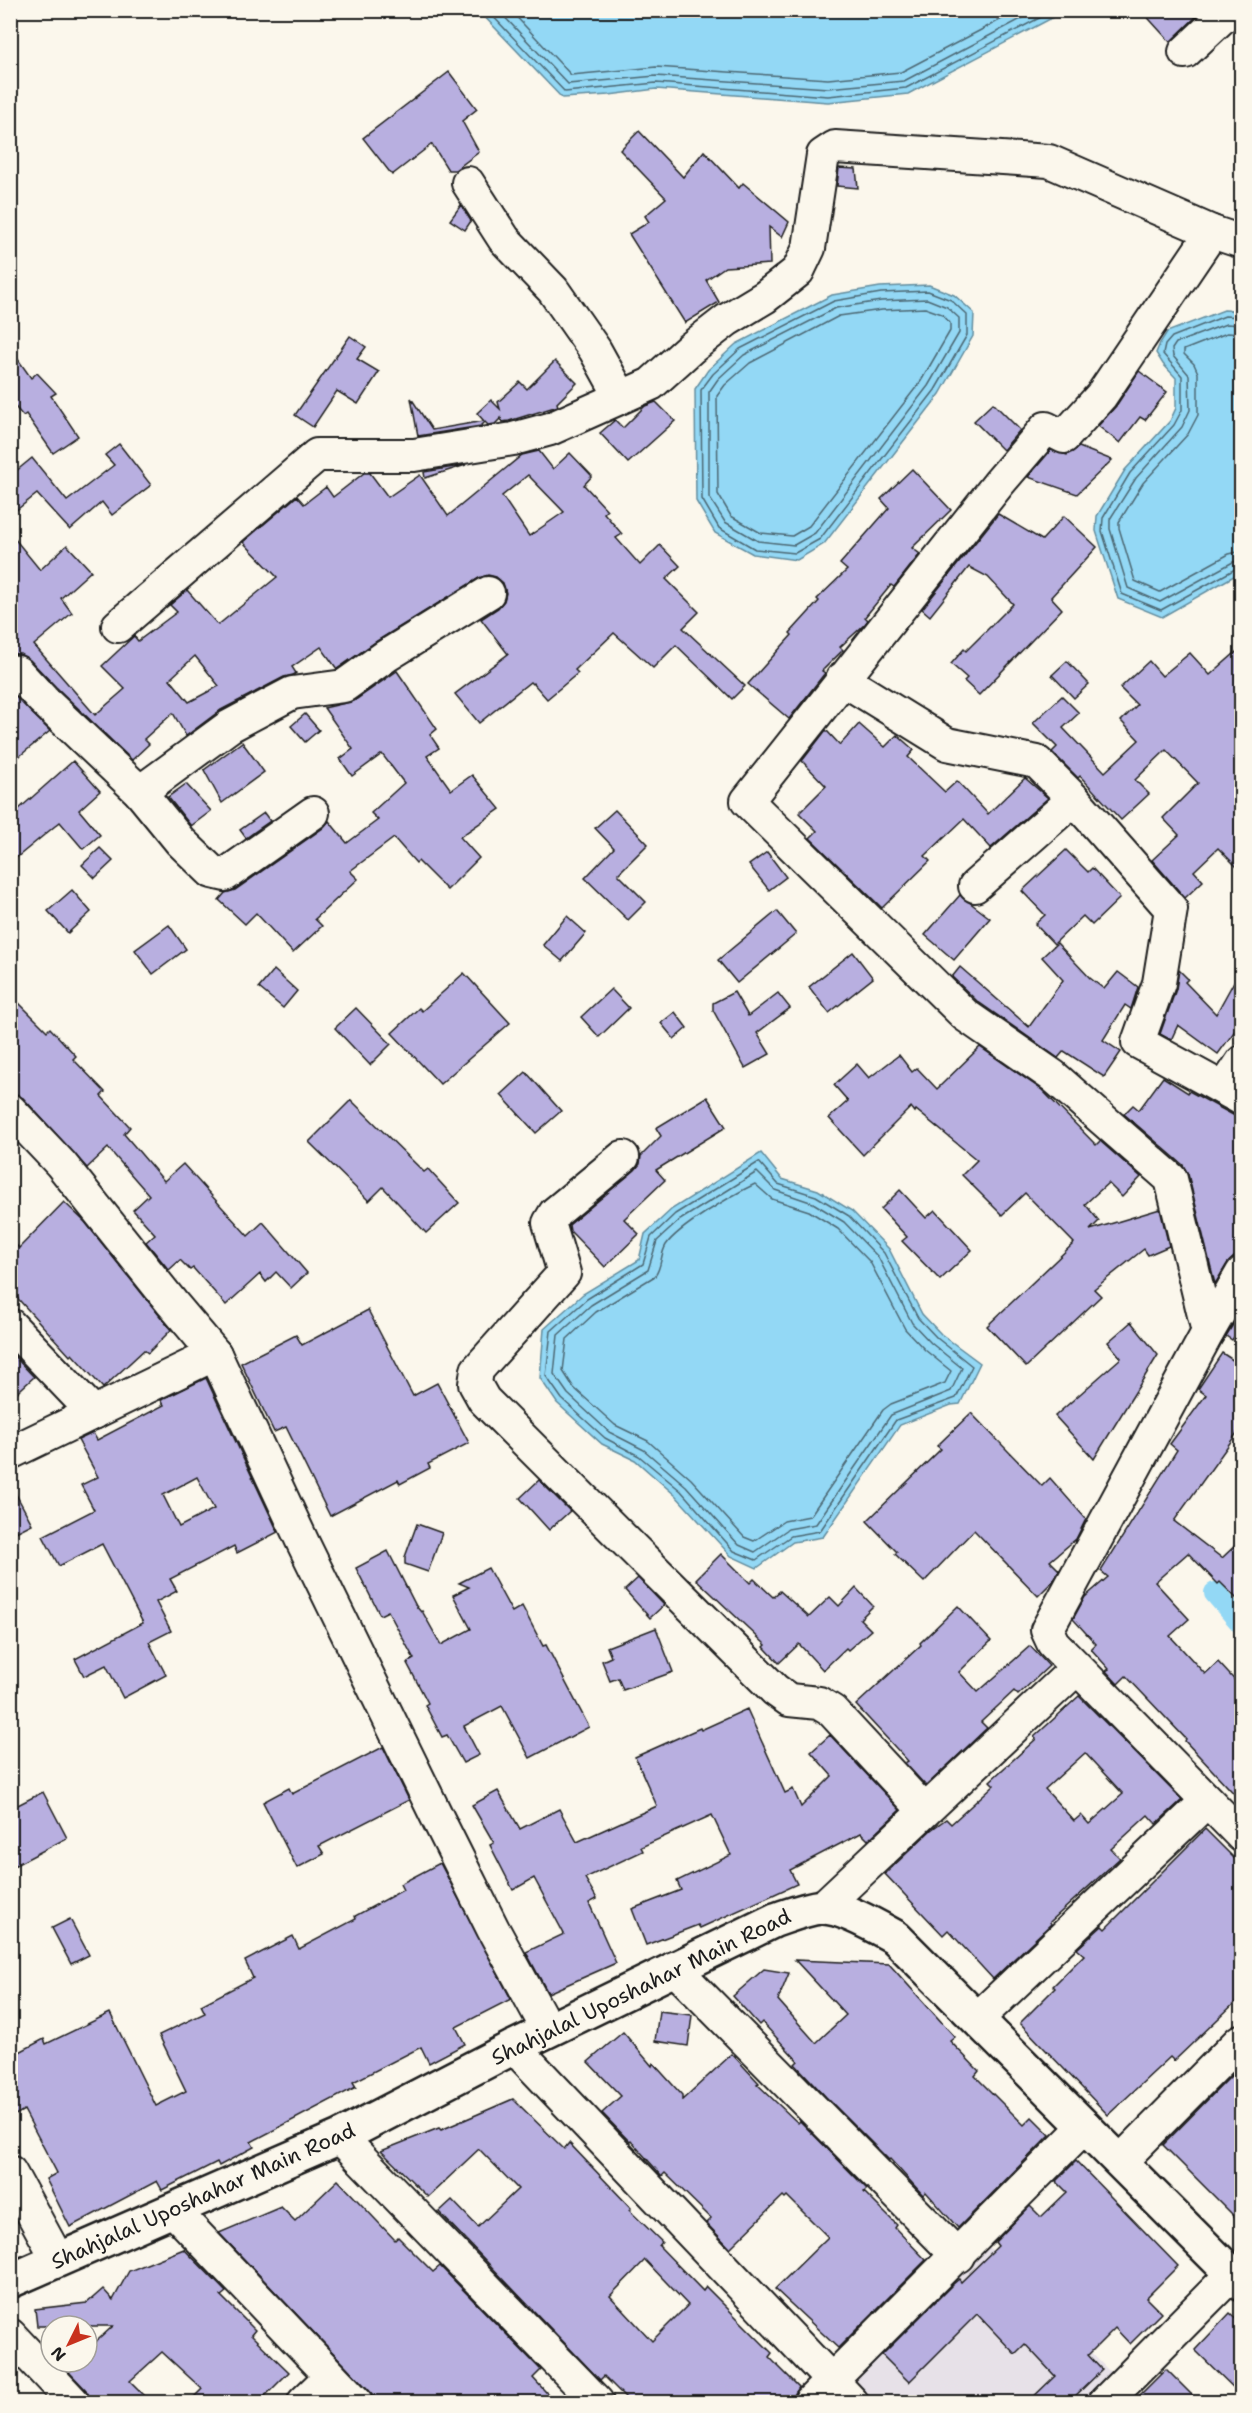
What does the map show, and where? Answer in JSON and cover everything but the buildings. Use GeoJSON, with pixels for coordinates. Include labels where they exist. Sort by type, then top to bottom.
{"type":"FeatureCollection","features":[{"type":"Feature","properties":{"kind":"main road","name":"Shahjalal Uposhahar Main Road"},"geometry":{"type":"LineString","coordinates":[[10,2282],[340,2137],[548,2030],[775,1920],[823,1907]]}},
{"type":"Feature","properties":{"kind":"main road"},"geometry":{"type":"LineString","coordinates":[[823,1907],[870,1923],[895,1937],[1237,2279]]}},
{"type":"Feature","properties":{"kind":"street"},"geometry":{"type":"LineString","coordinates":[[1185,52],[1230,10]]}},
{"type":"Feature","properties":{"kind":"street"},"geometry":{"type":"LineString","coordinates":[[118,626],[317,455],[414,455],[513,439],[550,429],[651,384],[690,348],[727,320],[765,297],[798,271],[809,248],[824,155],[835,147],[1049,160],[1212,232],[1242,242]]}},
{"type":"Feature","properties":{"kind":"street"},"geometry":{"type":"LineString","coordinates":[[468,183],[504,239],[553,290],[595,350],[621,397]]}},
{"type":"Feature","properties":{"kind":"street"},"geometry":{"type":"LineString","coordinates":[[1208,1332],[1171,1179],[1053,1077],[965,1015],[747,801],[999,483],[1046,428],[1064,437],[1101,396],[1212,232]]}},
{"type":"Feature","properties":{"kind":"street"},"geometry":{"type":"LineString","coordinates":[[140,792],[230,726],[292,693],[344,686],[386,656],[488,593]]}},
{"type":"Feature","properties":{"kind":"street"},"geometry":{"type":"LineString","coordinates":[[10,671],[17,672],[43,700],[140,792],[180,841],[212,872],[225,875],[313,813]]}},
{"type":"Feature","properties":{"kind":"street"},"geometry":{"type":"LineString","coordinates":[[842,679],[947,744],[1036,762],[1074,799],[1171,909],[1159,983],[1138,1042],[1233,1094],[1242,1062]]}},
{"type":"Feature","properties":{"kind":"street"},"geometry":{"type":"LineString","coordinates":[[975,886],[1074,799]]}},
{"type":"Feature","properties":{"kind":"street"},"geometry":{"type":"LineString","coordinates":[[10,1110],[61,1164],[172,1303],[216,1354],[303,1543],[493,1929],[548,2030]]}},
{"type":"Feature","properties":{"kind":"street"},"geometry":{"type":"LineString","coordinates":[[623,1157],[555,1213],[549,1223],[564,1273],[477,1370],[475,1384],[484,1400],[775,1690],[789,1700],[819,1704],[832,1711],[924,1810]]}},
{"type":"Feature","properties":{"kind":"street"},"geometry":{"type":"LineString","coordinates":[[1239,1828],[1207,1801],[1077,1668],[1053,1643],[1047,1630],[1242,1273]]}},
{"type":"Feature","properties":{"kind":"street"},"geometry":{"type":"LineString","coordinates":[[10,1325],[94,1413]]}},
{"type":"Feature","properties":{"kind":"street"},"geometry":{"type":"LineString","coordinates":[[10,1453],[216,1354]]}},
{"type":"Feature","properties":{"kind":"street"},"geometry":{"type":"LineString","coordinates":[[823,1907],[1077,1668]]}},
{"type":"Feature","properties":{"kind":"street"},"geometry":{"type":"LineString","coordinates":[[977,2019],[1207,1801]]}},
{"type":"Feature","properties":{"kind":"street"},"geometry":{"type":"LineString","coordinates":[[674,1968],[957,2256]]}},
{"type":"Feature","properties":{"kind":"street"},"geometry":{"type":"LineString","coordinates":[[1120,2161],[1241,2041]]}},
{"type":"Feature","properties":{"kind":"street"},"geometry":{"type":"LineString","coordinates":[[514,2047],[832,2396],[957,2256],[1085,2126]]}},
{"type":"Feature","properties":{"kind":"street"},"geometry":{"type":"LineString","coordinates":[[340,2137],[597,2403]]}},
{"type":"Feature","properties":{"kind":"street"},"geometry":{"type":"LineString","coordinates":[[10,2172],[58,2260]]}},
{"type":"Feature","properties":{"kind":"street"},"geometry":{"type":"LineString","coordinates":[[174,2211],[356,2403]]}},
{"type":"Feature","properties":{"kind":"street"},"geometry":{"type":"LineString","coordinates":[[1106,2403],[1237,2279]]}},
{"type":"Feature","properties":{"kind":"street"},"geometry":{"type":"LineString","coordinates":[[10,2335],[73,2403]]}},
{"type":"Feature","properties":{"kind":"street"},"geometry":{"type":"LineString","coordinates":[[304,2403],[331,2376]]}},
{"type":"Feature","properties":{"kind":"shaded area"},"geometry":{"type":"Polygon","coordinates":[[[986,2244],[1111,2373],[1080,2402],[1068,2402],[1102,2370],[1073,2339],[1067,2364],[1027,2402],[871,2402],[843,2374],[986,2244]],[[1069,2336],[1000,2337],[1015,2353],[1025,2344],[1042,2362],[1069,2336]]]}},
{"type":"Feature","properties":{"kind":"water"},"geometry":{"type":"Polygon","coordinates":[[[479,11],[1053,11],[1052,18],[908,94],[828,102],[656,89],[562,98],[479,11]]]}},
{"type":"Feature","properties":{"kind":"water"},"geometry":{"type":"Polygon","coordinates":[[[929,285],[954,295],[974,313],[973,336],[940,394],[824,544],[797,560],[753,554],[715,533],[696,501],[695,389],[708,370],[736,344],[832,295],[880,287],[929,285]]]}},
{"type":"Feature","properties":{"kind":"water"},"geometry":{"type":"Polygon","coordinates":[[[1224,310],[1241,311],[1241,572],[1162,617],[1118,599],[1096,531],[1097,516],[1125,470],[1170,421],[1176,408],[1176,378],[1156,353],[1160,343],[1167,332],[1224,310]]]}},
{"type":"Feature","properties":{"kind":"water"},"geometry":{"type":"Polygon","coordinates":[[[761,1153],[782,1179],[818,1190],[852,1211],[889,1249],[922,1314],[941,1334],[980,1363],[960,1404],[951,1405],[900,1425],[823,1537],[793,1542],[757,1568],[731,1556],[676,1496],[635,1460],[602,1444],[557,1403],[540,1378],[544,1329],[583,1294],[639,1260],[645,1234],[672,1209],[761,1153]]]}},
{"type":"Feature","properties":{"kind":"waterway"},"geometry":{"type":"LineString","coordinates":[[1215,1593],[1242,1624]]}}]}
